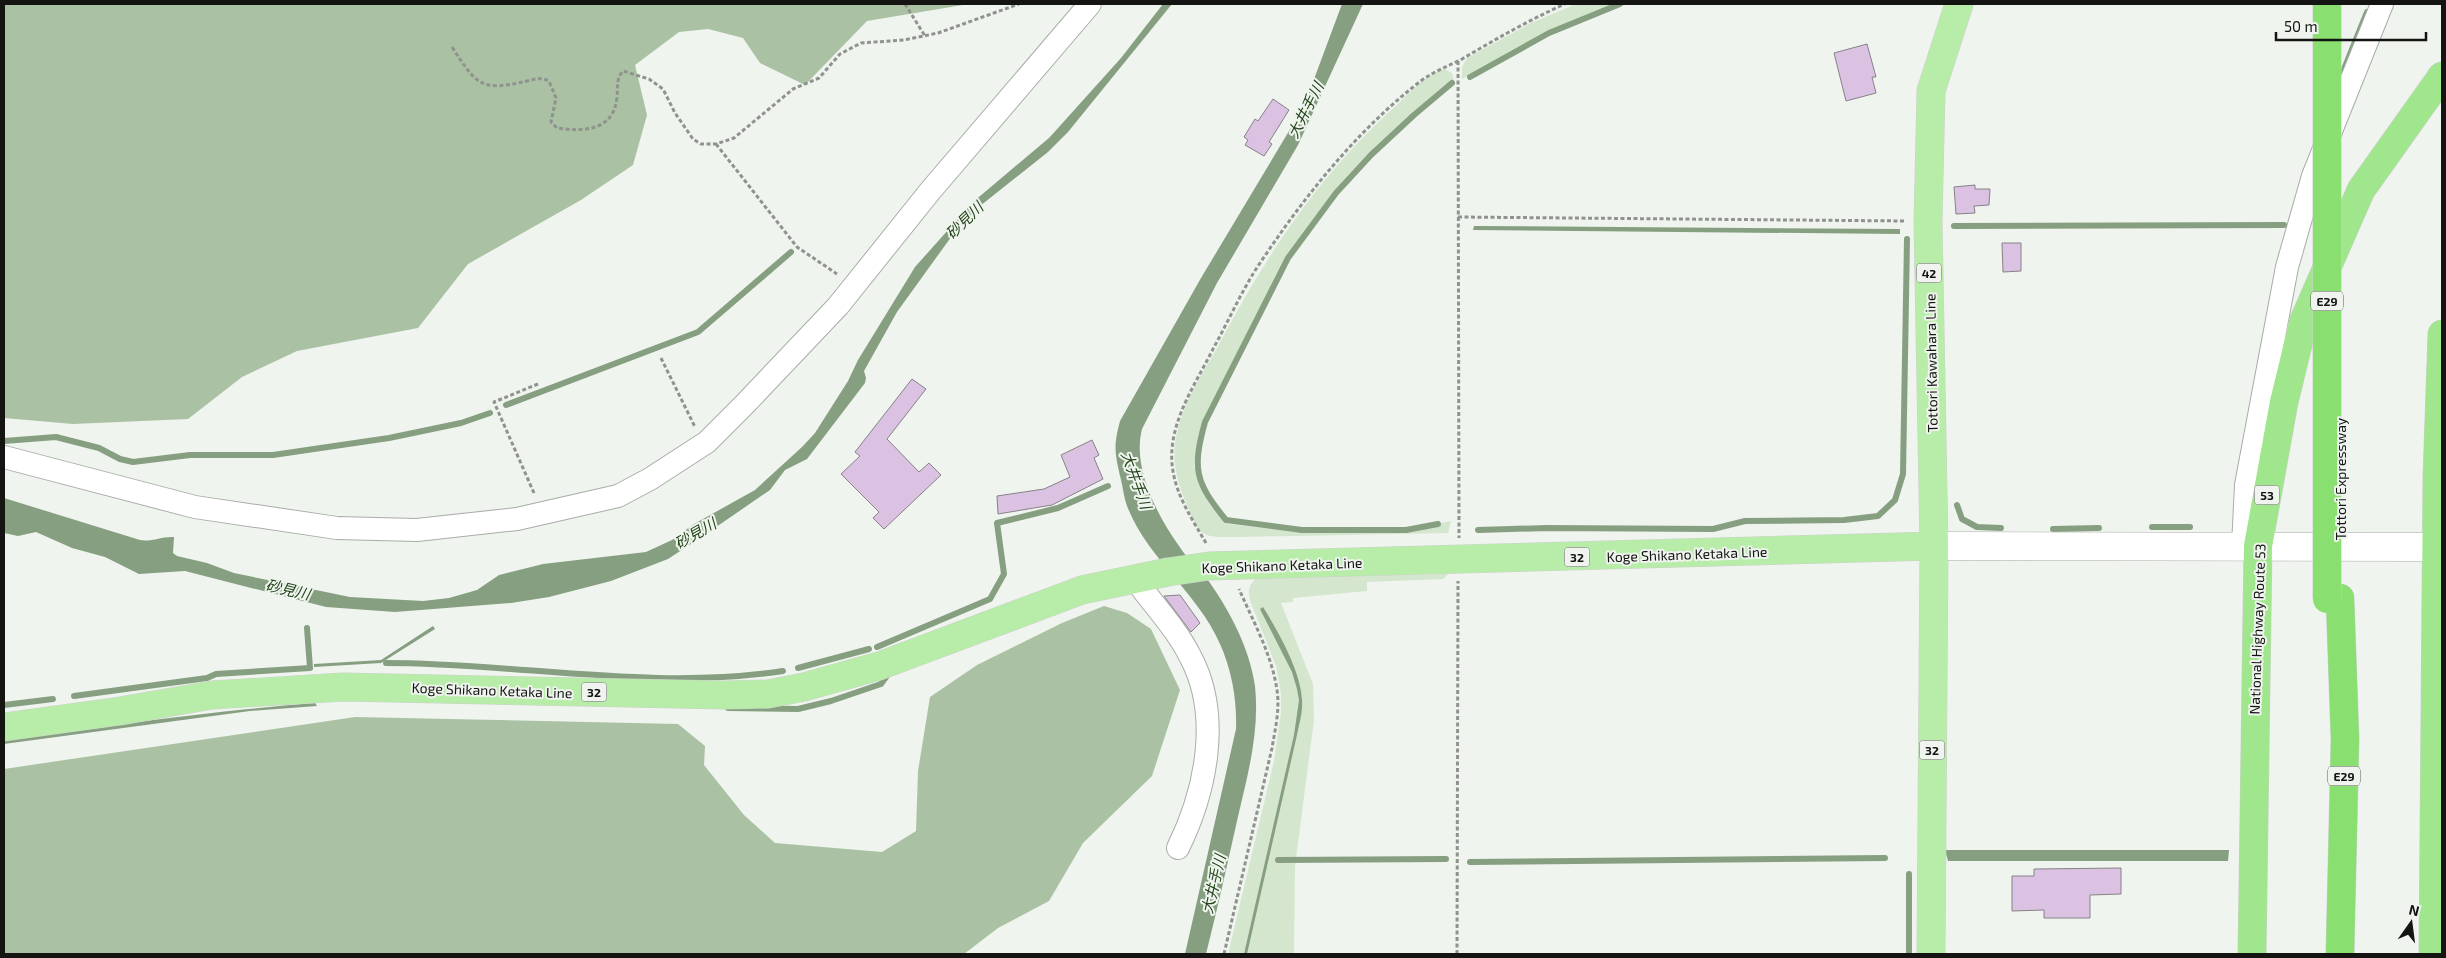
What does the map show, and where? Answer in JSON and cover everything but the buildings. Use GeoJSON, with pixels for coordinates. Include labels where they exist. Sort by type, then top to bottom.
{"type":"FeatureCollection","features":[{"type":"Feature","properties":{"kind":"highway","name":"Tottori Expressway"},"geometry":{"type":"LineString","coordinates":[[2327,4],[2333,599],[2345,739],[2340,954]]}},
{"type":"Feature","properties":{"kind":"highway","name":"Tottori Expressway"},"geometry":{"type":"LineString","coordinates":[[2322,954],[2333,599],[2340,4]]}},
{"type":"Feature","properties":{"kind":"highway","name":"National Highway Route 53"},"geometry":{"type":"LineString","coordinates":[[2252,954],[2250,546],[2304,320],[2361,190],[2442,76]]}},
{"type":"Feature","properties":{"kind":"highway"},"geometry":{"type":"LineString","coordinates":[[2433,954],[2439,547],[2439,378],[2442,334]]}},
{"type":"Feature","properties":{"kind":"highway"},"geometry":{"type":"LineString","coordinates":[[2345,739],[2358,954]]}},
{"type":"Feature","properties":{"kind":"main road","name":"Tottori Kawahara Line"},"geometry":{"type":"LineString","coordinates":[[1934,546],[1928,221],[1931,91],[1958,4]]}},
{"type":"Feature","properties":{"kind":"main road","name":"Koge Shikano Ketaka Line"},"geometry":{"type":"LineString","coordinates":[[4,726],[120,711],[212,695],[343,687],[724,695],[768,694],[879,666],[1082,590],[1134,578],[1215,565],[1934,546]]}},
{"type":"Feature","properties":{"kind":"main road","name":"32"},"geometry":{"type":"LineString","coordinates":[[1931,954],[1934,546]]}},
{"type":"Feature","properties":{"kind":"street"},"geometry":{"type":"LineString","coordinates":[[4,457],[196,507],[338,528],[417,530],[516,518],[618,496],[650,480],[703,444],[825,320],[931,190],[1090,4]]}},
{"type":"Feature","properties":{"kind":"street"},"geometry":{"type":"LineString","coordinates":[[2250,546],[2246,485],[2287,267],[2313,176],[2382,4]]}},
{"type":"Feature","properties":{"kind":"street"},"geometry":{"type":"LineString","coordinates":[[1934,546],[2439,547]]}},
{"type":"Feature","properties":{"kind":"street"},"geometry":{"type":"LineString","coordinates":[[1134,578],[1190,654],[1198,672],[1207,714],[1208,742],[1197,800],[1178,848]]}},
{"type":"Feature","properties":{"kind":"path"},"geometry":{"type":"LineString","coordinates":[[905,4],[925,36]]}},
{"type":"Feature","properties":{"kind":"path"},"geometry":{"type":"LineString","coordinates":[[452,47],[470,74],[482,85],[501,87],[541,78],[549,81],[556,98],[551,122],[557,128],[576,131],[594,129],[610,118],[617,99],[618,77],[623,71],[649,79],[663,89],[675,113],[693,139],[701,144],[716,144],[734,138],[793,89],[819,78],[840,54],[861,43],[904,40],[925,36],[1019,4]]}},
{"type":"Feature","properties":{"kind":"path"},"geometry":{"type":"LineString","coordinates":[[1224,954],[1272,748],[1277,720],[1277,690],[1262,641],[1236,584],[1215,565],[1182,503],[1172,470],[1172,450],[1176,429],[1187,399],[1257,268],[1318,183],[1349,146],[1403,97],[1442,66],[1458,61],[1527,21],[1565,4]]}},
{"type":"Feature","properties":{"kind":"path"},"geometry":{"type":"LineString","coordinates":[[1457,954],[1458,61]]}},
{"type":"Feature","properties":{"kind":"path"},"geometry":{"type":"LineString","coordinates":[[716,144],[797,247],[854,286]]}},
{"type":"Feature","properties":{"kind":"path"},"geometry":{"type":"LineString","coordinates":[[1458,217],[1928,221]]}},
{"type":"Feature","properties":{"kind":"path"},"geometry":{"type":"LineString","coordinates":[[661,358],[703,444]]}},
{"type":"Feature","properties":{"kind":"path"},"geometry":{"type":"LineString","coordinates":[[538,384],[494,402],[543,513]]}},
{"type":"Feature","properties":{"kind":"shaded area"},"geometry":{"type":"Polygon","coordinates":[[[4,4],[969,4],[867,21],[805,85],[760,63],[743,38],[708,29],[679,32],[635,65],[647,115],[633,165],[581,200],[468,264],[418,328],[297,351],[242,377],[188,419],[73,424],[4,418],[4,4]]]}},
{"type":"Feature","properties":{"kind":"shaded area"},"geometry":{"type":"Polygon","coordinates":[[[1576,4],[1616,4],[1548,32],[1462,79],[1462,67],[1467,58],[1531,23],[1576,4]]]}},
{"type":"Feature","properties":{"kind":"shaded area"},"geometry":{"type":"Polygon","coordinates":[[[1444,69],[1452,73],[1454,81],[1413,114],[1370,155],[1335,193],[1288,257],[1203,422],[1195,452],[1194,467],[1210,505],[1228,524],[1303,532],[1408,530],[1451,521],[1448,533],[1239,537],[1216,537],[1204,534],[1195,524],[1186,503],[1176,472],[1174,453],[1177,433],[1191,393],[1275,248],[1320,187],[1344,158],[1409,93],[1425,79],[1444,69]]]}},
{"type":"Feature","properties":{"kind":"shaded area"},"geometry":{"type":"Polygon","coordinates":[[[1448,574],[1443,579],[1367,582],[1367,591],[1293,598],[1293,602],[1281,603],[1313,684],[1314,720],[1295,866],[1294,954],[1228,954],[1274,761],[1281,712],[1281,694],[1276,666],[1250,599],[1249,589],[1252,583],[1257,577],[1448,574]]]}},
{"type":"Feature","properties":{"kind":"shaded area"},"geometry":{"type":"Polygon","coordinates":[[[1104,606],[1127,613],[1151,629],[1180,690],[1152,776],[1083,843],[1049,901],[998,928],[964,954],[4,954],[4,769],[355,717],[678,724],[705,746],[704,765],[744,815],[775,843],[882,852],[916,831],[918,771],[930,697],[977,665],[1062,623],[1104,606]]]}},
{"type":"Feature","properties":{"kind":"water","name":"砂見川"},"geometry":{"type":"Polygon","coordinates":[[[1163,4],[1172,4],[1068,132],[1048,152],[980,206],[954,233],[897,312],[864,371],[865,383],[807,459],[785,470],[770,490],[668,559],[611,581],[549,597],[511,603],[395,612],[326,607],[185,571],[139,574],[105,557],[72,548],[36,532],[18,536],[4,533],[4,498],[140,540],[174,537],[173,553],[177,556],[207,563],[234,573],[350,597],[423,601],[449,598],[477,590],[499,575],[543,564],[646,552],[672,540],[694,524],[755,490],[802,447],[815,433],[848,381],[858,360],[915,267],[973,202],[1049,138],[1121,58],[1163,4]]]}},
{"type":"Feature","properties":{"kind":"water","name":"大井手川"},"geometry":{"type":"Polygon","coordinates":[[[1342,4],[1363,4],[1298,145],[1217,283],[1142,429],[1140,445],[1141,462],[1151,497],[1177,544],[1208,579],[1232,619],[1249,659],[1255,686],[1256,721],[1252,755],[1206,954],[1185,954],[1236,729],[1235,696],[1228,665],[1211,626],[1147,542],[1127,506],[1116,457],[1116,438],[1120,421],[1201,278],[1304,106],[1342,4]]]}},
{"type":"Feature","properties":{"kind":"water"},"geometry":{"type":"Polygon","coordinates":[[[1474,226],[1900,229],[1900,234],[1473,230],[1474,226]]]}},
{"type":"Feature","properties":{"kind":"water"},"geometry":{"type":"Polygon","coordinates":[[[1263,607],[1282,640],[1298,677],[1302,709],[1247,954],[1244,954],[1294,735],[1299,700],[1292,672],[1260,609],[1263,607]]]}},
{"type":"Feature","properties":{"kind":"water"},"geometry":{"type":"Polygon","coordinates":[[[433,626],[435,629],[381,663],[314,667],[314,664],[381,660],[433,626]]]}},
{"type":"Feature","properties":{"kind":"water"},"geometry":{"type":"Polygon","coordinates":[[[315,703],[317,706],[250,711],[4,744],[4,740],[120,724],[315,703]]]}},
{"type":"Feature","properties":{"kind":"water"},"geometry":{"type":"Polygon","coordinates":[[[1945,850],[2229,850],[2228,861],[1948,861],[1945,850]]]}},
{"type":"Feature","properties":{"kind":"waterway"},"geometry":{"type":"LineString","coordinates":[[1470,77],[1549,33],[1620,4]]}},
{"type":"Feature","properties":{"kind":"waterway"},"geometry":{"type":"LineString","coordinates":[[2338,84],[2367,12]]}},
{"type":"Feature","properties":{"kind":"waterway"},"geometry":{"type":"LineString","coordinates":[[1438,524],[1406,530],[1302,530],[1226,520],[1202,485],[1199,474],[1198,452],[1205,422],[1288,258],[1336,193],[1371,155],[1452,83]]}},
{"type":"Feature","properties":{"kind":"waterway"},"geometry":{"type":"LineString","coordinates":[[1954,226],[2284,225]]}},
{"type":"Feature","properties":{"kind":"waterway"},"geometry":{"type":"LineString","coordinates":[[1478,530],[1547,528],[1713,529],[1745,521],[1844,520],[1878,516],[1895,500],[1903,474],[1907,239]]}},
{"type":"Feature","properties":{"kind":"waterway"},"geometry":{"type":"LineString","coordinates":[[506,405],[698,332],[791,252]]}},
{"type":"Feature","properties":{"kind":"waterway"},"geometry":{"type":"LineString","coordinates":[[4,441],[56,437],[99,448],[120,459],[133,462],[190,455],[273,455],[389,438],[461,423],[490,413]]}},
{"type":"Feature","properties":{"kind":"waterway"},"geometry":{"type":"LineString","coordinates":[[877,647],[990,599],[1004,574],[997,523],[1058,508],[1108,486]]}},
{"type":"Feature","properties":{"kind":"waterway"},"geometry":{"type":"LineString","coordinates":[[1957,505],[1962,519],[1977,527],[2001,528]]}},
{"type":"Feature","properties":{"kind":"waterway"},"geometry":{"type":"LineString","coordinates":[[2152,527],[2190,527]]}},
{"type":"Feature","properties":{"kind":"waterway"},"geometry":{"type":"LineString","coordinates":[[2053,529],[2099,528]]}},
{"type":"Feature","properties":{"kind":"waterway"},"geometry":{"type":"LineString","coordinates":[[74,696],[207,678],[216,674],[310,668],[307,628]]}},
{"type":"Feature","properties":{"kind":"waterway"},"geometry":{"type":"LineString","coordinates":[[798,668],[869,649]]}},
{"type":"Feature","properties":{"kind":"waterway"},"geometry":{"type":"LineString","coordinates":[[386,663],[436,664],[635,677],[684,678],[734,676],[783,671]]}},
{"type":"Feature","properties":{"kind":"waterway"},"geometry":{"type":"LineString","coordinates":[[728,708],[798,709],[831,701],[881,684],[889,673]]}},
{"type":"Feature","properties":{"kind":"waterway"},"geometry":{"type":"LineString","coordinates":[[4,705],[53,699]]}},
{"type":"Feature","properties":{"kind":"waterway"},"geometry":{"type":"LineString","coordinates":[[1470,862],[1885,858]]}},
{"type":"Feature","properties":{"kind":"waterway"},"geometry":{"type":"LineString","coordinates":[[1278,860],[1446,859]]}},
{"type":"Feature","properties":{"kind":"waterway"},"geometry":{"type":"LineString","coordinates":[[1909,874],[1909,954]]}}]}
